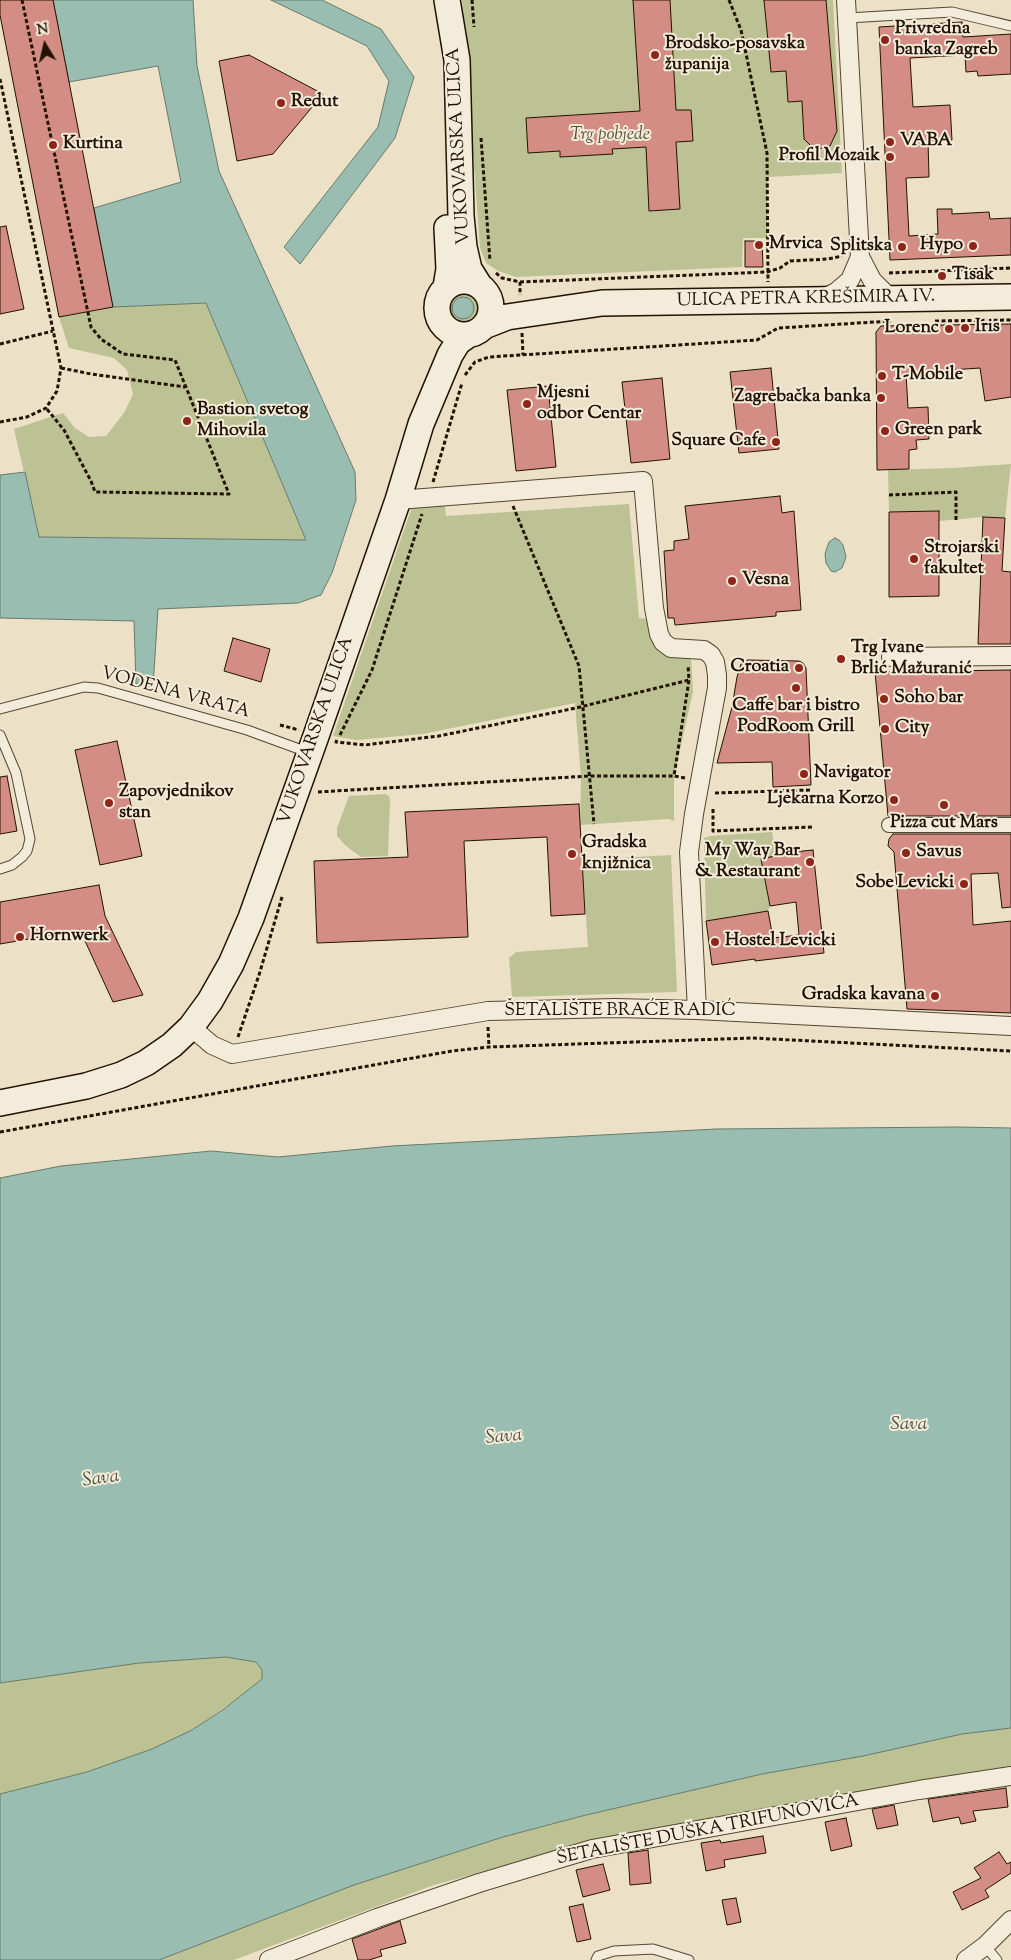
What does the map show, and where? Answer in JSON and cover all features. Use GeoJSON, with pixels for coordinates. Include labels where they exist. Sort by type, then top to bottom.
{"type":"FeatureCollection","features":[{"type":"Feature","properties":{"kind":"main road","name":"VUKOVARSKA ULICA"},"geometry":{"type":"LineString","coordinates":[[447,2],[457,60],[461,216],[464,247],[469,269],[486,283]]}},
{"type":"Feature","properties":{"kind":"main road","name":"VUKOVARSKA ULICA"},"geometry":{"type":"LineString","coordinates":[[446,287],[450,269],[441,62],[447,2]]}},
{"type":"Feature","properties":{"kind":"main road"},"geometry":{"type":"LineString","coordinates":[[462,280],[486,283],[491,309],[489,318],[476,330],[459,335],[450,332],[443,326],[438,318],[437,301],[446,287],[453,282],[462,280]]}},
{"type":"Feature","properties":{"kind":"main road","name":"ULICA PETRA KREŠIMIRA IV."},"geometry":{"type":"LineString","coordinates":[[486,283],[496,296],[512,299],[574,300],[602,303],[820,300],[892,310],[1011,296]]}},
{"type":"Feature","properties":{"kind":"main road","name":"ULICA PETRA KREŠIMIRA IV."},"geometry":{"type":"LineString","coordinates":[[476,330],[507,317],[602,303]]}},
{"type":"Feature","properties":{"kind":"main road","name":"VUKOVARSKA ULICA"},"geometry":{"type":"LineString","coordinates":[[190,1027],[210,1001],[231,964],[251,918],[310,753],[398,500],[421,424],[438,341],[438,318]]}},
{"type":"Feature","properties":{"kind":"main road","name":"VUKOVARSKA ULICA"},"geometry":{"type":"LineString","coordinates":[[421,424],[450,355],[458,342],[476,330]]}},
{"type":"Feature","properties":{"kind":"main road"},"geometry":{"type":"LineString","coordinates":[[0,1103],[86,1086],[121,1075],[146,1063],[172,1045],[190,1027]]}},
{"type":"Feature","properties":{"kind":"street"},"geometry":{"type":"LineString","coordinates":[[846,0],[860,253],[872,280],[892,310]]}},
{"type":"Feature","properties":{"kind":"street"},"geometry":{"type":"LineString","coordinates":[[820,300],[836,292],[850,280],[860,253]]}},
{"type":"Feature","properties":{"kind":"street"},"geometry":{"type":"LineString","coordinates":[[398,500],[643,481],[654,608],[659,634],[663,642],[671,648],[704,650],[716,662],[717,688],[689,852],[697,1010]]}},
{"type":"Feature","properties":{"kind":"street"},"geometry":{"type":"LineString","coordinates":[[891,657],[1011,656]]}},
{"type":"Feature","properties":{"kind":"street"},"geometry":{"type":"LineString","coordinates":[[889,825],[1011,824]]}},
{"type":"Feature","properties":{"kind":"street","name":"ŠETALIŠTE BRAĆE RADIĆ"},"geometry":{"type":"LineString","coordinates":[[232,1054],[488,1011],[615,1008],[697,1010],[1011,1026]]}},
{"type":"Feature","properties":{"kind":"street"},"geometry":{"type":"LineString","coordinates":[[190,1027],[212,1045],[232,1054]]}},
{"type":"Feature","properties":{"kind":"street","name":"ŠETALIŠTE DUŠKA TRIFUNOVIĆA"},"geometry":{"type":"LineString","coordinates":[[269,1960],[377,1918],[479,1883],[592,1850],[919,1790],[1011,1776]]}},
{"type":"Feature","properties":{"kind":"street"},"geometry":{"type":"LineString","coordinates":[[966,1960],[985,1946],[1011,1920]]}},
{"type":"Feature","properties":{"kind":"lane"},"geometry":{"type":"LineString","coordinates":[[847,18],[952,12],[1011,26]]}},
{"type":"Feature","properties":{"kind":"lane","name":"VODENA VRATA"},"geometry":{"type":"LineString","coordinates":[[0,709],[84,687],[98,688],[247,730],[310,753]]}},
{"type":"Feature","properties":{"kind":"lane"},"geometry":{"type":"LineString","coordinates":[[0,735],[16,773],[30,839],[22,857],[12,865],[0,869]]}},
{"type":"Feature","properties":{"kind":"lane"},"geometry":{"type":"LineString","coordinates":[[985,1946],[997,1960]]}},
{"type":"Feature","properties":{"kind":"lane"},"geometry":{"type":"LineString","coordinates":[[596,1960],[598,1956],[614,1951],[653,1949],[689,1960]]}},
{"type":"Feature","properties":{"kind":"path"},"geometry":{"type":"LineString","coordinates":[[22,0],[91,326],[101,339],[123,354],[175,360],[229,494],[95,492],[64,430],[46,408]]}},
{"type":"Feature","properties":{"kind":"path"},"geometry":{"type":"LineString","coordinates":[[472,0],[474,29]]}},
{"type":"Feature","properties":{"kind":"path"},"geometry":{"type":"LineString","coordinates":[[729,0],[741,30],[767,153],[767,272],[769,300]]}},
{"type":"Feature","properties":{"kind":"path"},"geometry":{"type":"LineString","coordinates":[[0,79],[61,368],[57,391],[46,408],[27,417],[0,422]]}},
{"type":"Feature","properties":{"kind":"path"},"geometry":{"type":"LineString","coordinates":[[481,135],[490,263]]}},
{"type":"Feature","properties":{"kind":"path"},"geometry":{"type":"LineString","coordinates":[[486,283],[502,278],[520,282],[767,272],[780,268],[790,261],[833,258],[853,249],[860,253]]}},
{"type":"Feature","properties":{"kind":"path"},"geometry":{"type":"LineString","coordinates":[[885,271],[890,274],[1011,268]]}},
{"type":"Feature","properties":{"kind":"path"},"geometry":{"type":"LineString","coordinates":[[520,282],[520,293]]}},
{"type":"Feature","properties":{"kind":"path"},"geometry":{"type":"LineString","coordinates":[[431,488],[464,376],[476,362],[489,357],[758,340],[778,328],[892,310]]}},
{"type":"Feature","properties":{"kind":"path"},"geometry":{"type":"LineString","coordinates":[[932,320],[1011,320]]}},
{"type":"Feature","properties":{"kind":"path"},"geometry":{"type":"LineString","coordinates":[[522,330],[523,355]]}},
{"type":"Feature","properties":{"kind":"path"},"geometry":{"type":"LineString","coordinates":[[0,344],[53,332]]}},
{"type":"Feature","properties":{"kind":"path"},"geometry":{"type":"LineString","coordinates":[[61,368],[186,388]]}},
{"type":"Feature","properties":{"kind":"path"},"geometry":{"type":"LineString","coordinates":[[510,491],[514,510],[579,666],[594,824]]}},
{"type":"Feature","properties":{"kind":"path"},"geometry":{"type":"LineString","coordinates":[[889,495],[956,492],[956,522]]}},
{"type":"Feature","properties":{"kind":"path"},"geometry":{"type":"LineString","coordinates":[[422,513],[372,670],[336,742],[366,745],[439,736],[582,706],[689,680]]}},
{"type":"Feature","properties":{"kind":"path"},"geometry":{"type":"LineString","coordinates":[[319,784],[317,792],[589,776],[674,776]]}},
{"type":"Feature","properties":{"kind":"path"},"geometry":{"type":"LineString","coordinates":[[714,793],[811,790]]}},
{"type":"Feature","properties":{"kind":"path"},"geometry":{"type":"LineString","coordinates":[[232,1054],[259,975],[284,890]]}},
{"type":"Feature","properties":{"kind":"path"},"geometry":{"type":"LineString","coordinates":[[0,1132],[452,1051],[488,1047],[752,1038],[1011,1051]]}},
{"type":"Feature","properties":{"kind":"path"},"geometry":{"type":"LineString","coordinates":[[920,1040],[921,1046]]}},
{"type":"Feature","properties":{"kind":"green space","name":"Trg pobjede"},"geometry":{"type":"Polygon","coordinates":[[[462,0],[764,0],[772,72],[832,67],[826,0],[833,0],[842,173],[768,177],[767,238],[743,238],[742,267],[516,277],[498,271],[486,263],[480,248],[462,0]]]}},
{"type":"Feature","properties":{"kind":"green space"},"geometry":{"type":"Polygon","coordinates":[[[464,290],[471,291],[476,295],[480,300],[480,314],[476,319],[471,323],[464,324],[457,323],[452,319],[448,314],[447,307],[448,300],[452,295],[457,291],[464,290]]]}},
{"type":"Feature","properties":{"kind":"green space","name":"Bastion svetog Mihovila"},"geometry":{"type":"Polygon","coordinates":[[[206,303],[306,540],[39,537],[14,429],[63,413],[75,428],[89,437],[106,436],[124,413],[133,394],[127,370],[114,358],[69,348],[59,317],[113,307],[206,303]]]}},
{"type":"Feature","properties":{"kind":"green space"},"geometry":{"type":"Polygon","coordinates":[[[1011,464],[1005,518],[983,517],[939,521],[939,511],[889,512],[888,470],[1011,464]]]}},
{"type":"Feature","properties":{"kind":"green space"},"geometry":{"type":"Polygon","coordinates":[[[629,504],[639,618],[649,619],[662,650],[669,657],[691,657],[693,692],[674,776],[674,821],[669,819],[580,825],[581,778],[575,703],[423,734],[356,740],[333,736],[412,507],[445,505],[446,516],[629,504]]]}},
{"type":"Feature","properties":{"kind":"green space"},"geometry":{"type":"Polygon","coordinates":[[[385,794],[389,796],[390,801],[388,856],[361,857],[346,846],[337,836],[337,828],[349,796],[385,794]]]}},
{"type":"Feature","properties":{"kind":"green space"},"geometry":{"type":"Polygon","coordinates":[[[772,832],[776,856],[761,860],[770,906],[768,911],[706,921],[704,838],[772,832]]]}},
{"type":"Feature","properties":{"kind":"green space"},"geometry":{"type":"Polygon","coordinates":[[[671,855],[677,992],[512,997],[509,958],[516,952],[588,947],[582,860],[671,855]]]}},
{"type":"Feature","properties":{"kind":"green space"},"geometry":{"type":"Polygon","coordinates":[[[226,1657],[256,1662],[262,1670],[262,1679],[253,1688],[192,1730],[152,1749],[87,1772],[0,1794],[0,1683],[139,1663],[226,1657]]]}},
{"type":"Feature","properties":{"kind":"green space"},"geometry":{"type":"Polygon","coordinates":[[[1011,1728],[1011,1767],[928,1779],[572,1847],[434,1885],[234,1960],[159,1960],[354,1885],[503,1837],[582,1816],[762,1774],[962,1734],[1011,1728]]]}},
{"type":"Feature","properties":{"kind":"water"},"geometry":{"type":"Polygon","coordinates":[[[53,0],[193,0],[197,66],[219,171],[355,472],[356,500],[332,573],[321,595],[298,603],[158,609],[153,687],[136,684],[134,621],[0,618],[0,475],[25,472],[39,537],[306,540],[206,303],[113,307],[94,208],[181,182],[158,66],[69,82],[53,0]]]}},
{"type":"Feature","properties":{"kind":"water"},"geometry":{"type":"Polygon","coordinates":[[[271,0],[322,0],[381,29],[414,77],[395,138],[300,264],[284,247],[378,127],[389,81],[367,46],[271,0]]]}},
{"type":"Feature","properties":{"kind":"water"},"geometry":{"type":"Polygon","coordinates":[[[463,297],[471,300],[474,308],[471,316],[463,319],[455,316],[452,308],[455,300],[463,297]]]}},
{"type":"Feature","properties":{"kind":"water"},"geometry":{"type":"Polygon","coordinates":[[[835,538],[843,545],[846,557],[842,568],[835,572],[831,571],[826,563],[825,554],[829,542],[835,538]]]}},
{"type":"Feature","properties":{"kind":"water","name":"Sava"},"geometry":{"type":"Polygon","coordinates":[[[1011,1128],[1011,1728],[962,1734],[863,1756],[762,1774],[582,1816],[503,1837],[354,1885],[159,1960],[0,1960],[0,1794],[87,1772],[152,1749],[192,1730],[224,1709],[262,1679],[262,1670],[256,1662],[226,1657],[139,1663],[0,1683],[0,1178],[61,1166],[211,1151],[278,1157],[392,1146],[716,1129],[1011,1128]]]}},
{"type":"Feature","properties":{"kind":"building","name":"Kurtina"},"geometry":{"type":"Polygon","coordinates":[[[0,0],[53,0],[113,307],[59,317],[0,15],[0,0]]]}},
{"type":"Feature","properties":{"kind":"building","name":"Brodsko-posavska županija"},"geometry":{"type":"Polygon","coordinates":[[[633,0],[670,0],[676,110],[691,110],[693,141],[676,142],[680,209],[649,211],[646,147],[612,149],[613,154],[560,157],[560,151],[528,153],[526,118],[640,111],[633,0]]]}},
{"type":"Feature","properties":{"kind":"building"},"geometry":{"type":"Polygon","coordinates":[[[764,0],[826,0],[837,131],[830,146],[819,149],[813,148],[804,139],[802,101],[788,102],[786,71],[771,72],[764,0]]]}},
{"type":"Feature","properties":{"kind":"building"},"geometry":{"type":"Polygon","coordinates":[[[962,22],[963,37],[1011,34],[1011,74],[978,76],[977,71],[966,72],[965,55],[910,58],[913,107],[950,105],[952,140],[928,141],[929,177],[906,178],[909,236],[938,234],[937,209],[952,209],[952,214],[989,212],[990,219],[1011,218],[1011,255],[890,260],[879,27],[962,22]]]}},
{"type":"Feature","properties":{"kind":"building","name":"Redut"},"geometry":{"type":"Polygon","coordinates":[[[249,55],[323,94],[273,154],[237,161],[219,61],[249,55]]]}},
{"type":"Feature","properties":{"kind":"building"},"geometry":{"type":"Polygon","coordinates":[[[6,226],[24,309],[0,314],[0,227],[6,226]]]}},
{"type":"Feature","properties":{"kind":"building"},"geometry":{"type":"Polygon","coordinates":[[[745,241],[762,241],[763,267],[745,267],[745,241]]]}},
{"type":"Feature","properties":{"kind":"building"},"geometry":{"type":"Polygon","coordinates":[[[1011,324],[1011,397],[985,401],[980,368],[906,373],[908,408],[928,407],[929,439],[916,440],[917,449],[909,450],[909,469],[877,470],[876,332],[881,326],[1011,324]]]}},
{"type":"Feature","properties":{"kind":"building"},"geometry":{"type":"Polygon","coordinates":[[[771,368],[779,449],[739,453],[730,372],[771,368]]]}},
{"type":"Feature","properties":{"kind":"building"},"geometry":{"type":"Polygon","coordinates":[[[662,378],[670,459],[631,463],[622,382],[662,378]]]}},
{"type":"Feature","properties":{"kind":"building"},"geometry":{"type":"Polygon","coordinates":[[[548,386],[556,467],[516,471],[507,390],[548,386]]]}},
{"type":"Feature","properties":{"kind":"building","name":"Vesna"},"geometry":{"type":"Polygon","coordinates":[[[780,496],[782,513],[794,511],[801,610],[776,612],[776,616],[675,625],[674,618],[668,618],[664,551],[674,550],[674,541],[689,539],[685,506],[780,496]]]}},
{"type":"Feature","properties":{"kind":"building","name":"Strojarski fakultet"},"geometry":{"type":"Polygon","coordinates":[[[939,511],[939,596],[889,597],[889,512],[939,511]]]}},
{"type":"Feature","properties":{"kind":"building"},"geometry":{"type":"Polygon","coordinates":[[[983,517],[1005,518],[1002,571],[1011,572],[1011,644],[978,644],[983,517]]]}},
{"type":"Feature","properties":{"kind":"building"},"geometry":{"type":"Polygon","coordinates":[[[233,638],[270,649],[261,682],[224,671],[233,638]]]}},
{"type":"Feature","properties":{"kind":"building"},"geometry":{"type":"Polygon","coordinates":[[[748,660],[799,661],[806,668],[811,785],[773,787],[772,762],[717,763],[732,707],[737,677],[741,664],[748,660]]]}},
{"type":"Feature","properties":{"kind":"building"},"geometry":{"type":"Polygon","coordinates":[[[1011,670],[1011,816],[888,816],[875,672],[1011,670]]]}},
{"type":"Feature","properties":{"kind":"building","name":"Zapovjednikov stan"},"geometry":{"type":"Polygon","coordinates":[[[117,741],[142,856],[100,865],[75,750],[117,741]]]}},
{"type":"Feature","properties":{"kind":"building"},"geometry":{"type":"Polygon","coordinates":[[[7,776],[17,831],[0,834],[0,777],[7,776]]]}},
{"type":"Feature","properties":{"kind":"building"},"geometry":{"type":"Polygon","coordinates":[[[579,804],[585,914],[551,916],[547,837],[464,841],[468,937],[317,943],[314,861],[408,857],[405,812],[579,804]]]}},
{"type":"Feature","properties":{"kind":"building"},"geometry":{"type":"Polygon","coordinates":[[[893,834],[1011,834],[1011,907],[1002,908],[998,873],[971,874],[973,925],[1011,921],[1011,1013],[907,1009],[894,852],[888,846],[889,839],[893,834]]]}},
{"type":"Feature","properties":{"kind":"building"},"geometry":{"type":"Polygon","coordinates":[[[813,850],[824,953],[712,965],[706,921],[768,911],[773,938],[799,935],[796,902],[770,906],[761,859],[813,850]]]}},
{"type":"Feature","properties":{"kind":"building","name":"Hornwerk"},"geometry":{"type":"Polygon","coordinates":[[[99,885],[105,916],[143,995],[113,1002],[80,930],[0,944],[0,902],[99,885]]]}},
{"type":"Feature","properties":{"kind":"building"},"geometry":{"type":"Polygon","coordinates":[[[1006,1788],[1008,1807],[973,1811],[976,1821],[961,1824],[959,1817],[933,1822],[928,1799],[1006,1788]]]}},
{"type":"Feature","properties":{"kind":"building"},"geometry":{"type":"Polygon","coordinates":[[[894,1805],[898,1825],[877,1829],[872,1809],[894,1805]]]}},
{"type":"Feature","properties":{"kind":"building"},"geometry":{"type":"Polygon","coordinates":[[[846,1818],[852,1846],[831,1851],[825,1822],[846,1818]]]}},
{"type":"Feature","properties":{"kind":"building"},"geometry":{"type":"Polygon","coordinates":[[[763,1836],[766,1853],[724,1860],[725,1867],[706,1871],[701,1843],[720,1840],[721,1843],[763,1836]]]}},
{"type":"Feature","properties":{"kind":"building"},"geometry":{"type":"Polygon","coordinates":[[[648,1850],[651,1883],[630,1885],[628,1853],[648,1850]]]}},
{"type":"Feature","properties":{"kind":"building"},"geometry":{"type":"Polygon","coordinates":[[[999,1852],[1007,1864],[1011,1862],[1011,1873],[985,1890],[989,1897],[962,1910],[953,1892],[981,1878],[974,1868],[999,1852]]]}},
{"type":"Feature","properties":{"kind":"building"},"geometry":{"type":"Polygon","coordinates":[[[603,1864],[610,1890],[583,1897],[576,1870],[603,1864]]]}},
{"type":"Feature","properties":{"kind":"building"},"geometry":{"type":"Polygon","coordinates":[[[736,1898],[741,1922],[727,1925],[722,1900],[736,1898]]]}},
{"type":"Feature","properties":{"kind":"building"},"geometry":{"type":"Polygon","coordinates":[[[583,1904],[591,1939],[577,1942],[569,1907],[583,1904]]]}},
{"type":"Feature","properties":{"kind":"building"},"geometry":{"type":"Polygon","coordinates":[[[400,1921],[406,1943],[380,1950],[382,1956],[369,1960],[358,1960],[352,1939],[400,1921]]]}},
{"type":"Feature","properties":{"kind":"place","name":"Privredna banka Zagreb"},"geometry":{"type":"Point","coordinates":[885,40]}},
{"type":"Feature","properties":{"kind":"place","name":"Brodsko-posavska županija"},"geometry":{"type":"Point","coordinates":[655,55]}},
{"type":"Feature","properties":{"kind":"place","name":"Redut"},"geometry":{"type":"Point","coordinates":[281,103]}},
{"type":"Feature","properties":{"kind":"place","name":"VABA"},"geometry":{"type":"Point","coordinates":[890,142]}},
{"type":"Feature","properties":{"kind":"place","name":"Kurtina"},"geometry":{"type":"Point","coordinates":[53,145]}},
{"type":"Feature","properties":{"kind":"place","name":"Profil Mozaik"},"geometry":{"type":"Point","coordinates":[890,157]}},
{"type":"Feature","properties":{"kind":"place","name":"Mrvica"},"geometry":{"type":"Point","coordinates":[759,245]}},
{"type":"Feature","properties":{"kind":"place","name":"Hypo"},"geometry":{"type":"Point","coordinates":[973,246]}},
{"type":"Feature","properties":{"kind":"place","name":"Splitska"},"geometry":{"type":"Point","coordinates":[902,247]}},
{"type":"Feature","properties":{"kind":"place","name":"Tisak"},"geometry":{"type":"Point","coordinates":[942,276]}},
{"type":"Feature","properties":{"kind":"place","name":"Iris"},"geometry":{"type":"Point","coordinates":[965,328]}},
{"type":"Feature","properties":{"kind":"place","name":"Lorenc"},"geometry":{"type":"Point","coordinates":[949,329]}},
{"type":"Feature","properties":{"kind":"place","name":"T-Mobile"},"geometry":{"type":"Point","coordinates":[882,376]}},
{"type":"Feature","properties":{"kind":"place","name":"Zagrebačka banka"},"geometry":{"type":"Point","coordinates":[881,398]}},
{"type":"Feature","properties":{"kind":"place","name":"Mjesni odbor Centar"},"geometry":{"type":"Point","coordinates":[527,404]}},
{"type":"Feature","properties":{"kind":"place","name":"Bastion svetog Mihovila"},"geometry":{"type":"Point","coordinates":[187,421]}},
{"type":"Feature","properties":{"kind":"place","name":"Green park"},"geometry":{"type":"Point","coordinates":[885,431]}},
{"type":"Feature","properties":{"kind":"place","name":"Square Cafe"},"geometry":{"type":"Point","coordinates":[776,442]}},
{"type":"Feature","properties":{"kind":"place","name":"Strojarski fakultet"},"geometry":{"type":"Point","coordinates":[914,559]}},
{"type":"Feature","properties":{"kind":"place","name":"Vesna"},"geometry":{"type":"Point","coordinates":[732,581]}},
{"type":"Feature","properties":{"kind":"place","name":"Trg Ivane Brlić Mažuranić"},"geometry":{"type":"Point","coordinates":[841,659]}},
{"type":"Feature","properties":{"kind":"place","name":"Croatia"},"geometry":{"type":"Point","coordinates":[799,668]}},
{"type":"Feature","properties":{"kind":"place","name":"Caffe bar i bistro PodRoom Grill"},"geometry":{"type":"Point","coordinates":[796,688]}},
{"type":"Feature","properties":{"kind":"place","name":"Soho bar"},"geometry":{"type":"Point","coordinates":[884,699]}},
{"type":"Feature","properties":{"kind":"place","name":"City"},"geometry":{"type":"Point","coordinates":[885,729]}},
{"type":"Feature","properties":{"kind":"place","name":"Navigator"},"geometry":{"type":"Point","coordinates":[804,774]}},
{"type":"Feature","properties":{"kind":"place","name":"Ljekarna Korzo"},"geometry":{"type":"Point","coordinates":[894,800]}},
{"type":"Feature","properties":{"kind":"place","name":"Zapovjednikov stan"},"geometry":{"type":"Point","coordinates":[109,803]}},
{"type":"Feature","properties":{"kind":"place","name":"Pizza cut Mars"},"geometry":{"type":"Point","coordinates":[944,805]}},
{"type":"Feature","properties":{"kind":"place","name":"Savus"},"geometry":{"type":"Point","coordinates":[906,853]}},
{"type":"Feature","properties":{"kind":"place","name":"Gradska knjižnica"},"geometry":{"type":"Point","coordinates":[572,854]}},
{"type":"Feature","properties":{"kind":"place","name":"My Way Bar & Restaurant"},"geometry":{"type":"Point","coordinates":[810,862]}},
{"type":"Feature","properties":{"kind":"place","name":"Sobe Levicki"},"geometry":{"type":"Point","coordinates":[964,884]}},
{"type":"Feature","properties":{"kind":"place","name":"Hornwerk"},"geometry":{"type":"Point","coordinates":[20,937]}},
{"type":"Feature","properties":{"kind":"place","name":"Hostel Levicki"},"geometry":{"type":"Point","coordinates":[715,942]}},
{"type":"Feature","properties":{"kind":"place","name":"Gradska kavana"},"geometry":{"type":"Point","coordinates":[935,996]}}]}
